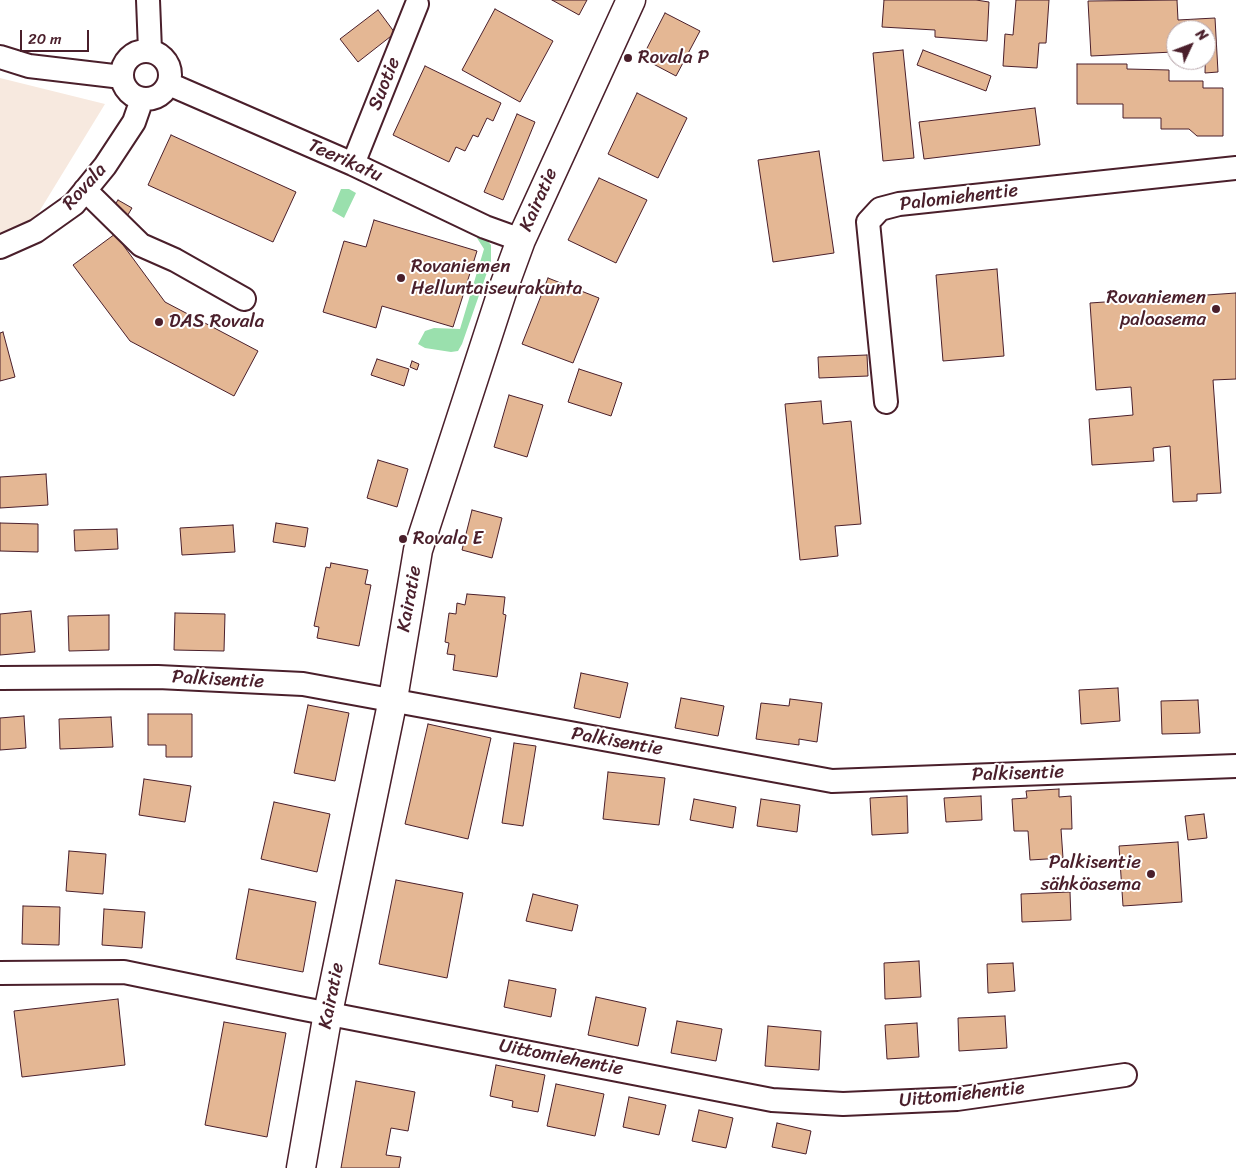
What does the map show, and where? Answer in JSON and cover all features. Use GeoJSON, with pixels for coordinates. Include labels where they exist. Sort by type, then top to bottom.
{"type":"FeatureCollection","features":[{"type":"Feature","properties":{"kind":"main road","name":"Kairatie"},"geometry":{"type":"LineString","coordinates":[[301,1168],[328,1013],[394,699],[418,550],[503,289],[521,240],[631,0]]}},
{"type":"Feature","properties":{"kind":"street"},"geometry":{"type":"LineString","coordinates":[[148,0],[150,50]]}},
{"type":"Feature","properties":{"kind":"street","name":"Suotie"},"geometry":{"type":"LineString","coordinates":[[353,164],[418,4]]}},
{"type":"Feature","properties":{"kind":"street"},"geometry":{"type":"LineString","coordinates":[[150,50],[163,57],[168,63],[171,77],[169,84],[161,95],[142,99],[128,91],[122,77],[122,70],[129,57],[135,53],[150,50]]}},
{"type":"Feature","properties":{"kind":"street"},"geometry":{"type":"LineString","coordinates":[[0,57],[29,66],[122,77]]}},
{"type":"Feature","properties":{"kind":"street","name":"Teerikatu"},"geometry":{"type":"LineString","coordinates":[[169,84],[353,164],[485,227],[521,240]]}},
{"type":"Feature","properties":{"kind":"street","name":"Rovala"},"geometry":{"type":"LineString","coordinates":[[0,247],[36,231],[74,204],[105,166],[134,122],[142,99]]}},
{"type":"Feature","properties":{"kind":"street","name":"Palomiehentie"},"geometry":{"type":"LineString","coordinates":[[886,402],[868,222],[880,209],[899,204],[1236,168]]}},
{"type":"Feature","properties":{"kind":"street"},"geometry":{"type":"LineString","coordinates":[[85,190],[141,245],[175,260],[244,299]]}},
{"type":"Feature","properties":{"kind":"street","name":"Palkisentie"},"geometry":{"type":"LineString","coordinates":[[0,678],[158,677],[303,684],[394,699],[832,781],[1236,766]]}},
{"type":"Feature","properties":{"kind":"street","name":"Uittomiehentie"},"geometry":{"type":"LineString","coordinates":[[0,973],[124,972],[772,1100],[843,1104],[957,1099],[1125,1075]]}},
{"type":"Feature","properties":{"kind":"shaded area"},"geometry":{"type":"Polygon","coordinates":[[[0,78],[105,104],[31,225],[0,237],[0,78]]]}},
{"type":"Feature","properties":{"kind":"green space"},"geometry":{"type":"Polygon","coordinates":[[[341,189],[349,189],[356,193],[344,218],[332,211],[341,189]]]}},
{"type":"Feature","properties":{"kind":"green space"},"geometry":{"type":"Polygon","coordinates":[[[481,233],[491,245],[491,261],[462,344],[458,351],[451,352],[425,348],[418,344],[425,331],[434,328],[460,329],[484,249],[477,238],[481,233]]]}},
{"type":"Feature","properties":{"kind":"building"},"geometry":{"type":"Polygon","coordinates":[[[552,0],[587,0],[579,15],[552,0]]]}},
{"type":"Feature","properties":{"kind":"building"},"geometry":{"type":"Polygon","coordinates":[[[884,0],[976,0],[989,2],[987,41],[935,37],[935,30],[882,27],[884,0]]]}},
{"type":"Feature","properties":{"kind":"building"},"geometry":{"type":"Polygon","coordinates":[[[1016,0],[1049,0],[1046,43],[1039,43],[1037,68],[1003,66],[1005,34],[1013,35],[1016,0]]]}},
{"type":"Feature","properties":{"kind":"building"},"geometry":{"type":"Polygon","coordinates":[[[1177,0],[1178,20],[1166,20],[1166,52],[1091,56],[1088,1],[1177,0]]]}},
{"type":"Feature","properties":{"kind":"building"},"geometry":{"type":"Polygon","coordinates":[[[495,9],[553,41],[520,102],[462,70],[495,9]]]}},
{"type":"Feature","properties":{"kind":"building"},"geometry":{"type":"Polygon","coordinates":[[[378,10],[395,33],[358,62],[340,39],[378,10]]]}},
{"type":"Feature","properties":{"kind":"building"},"geometry":{"type":"Polygon","coordinates":[[[665,13],[700,31],[676,76],[642,58],[665,13]]]}},
{"type":"Feature","properties":{"kind":"building"},"geometry":{"type":"Polygon","coordinates":[[[1215,18],[1215,20],[1178,20],[1215,18]]]}},
{"type":"Feature","properties":{"kind":"building"},"geometry":{"type":"Polygon","coordinates":[[[1216,36],[1218,72],[1205,73],[1205,70],[1216,70],[1216,36]]]}},
{"type":"Feature","properties":{"kind":"building"},"geometry":{"type":"Polygon","coordinates":[[[903,50],[914,158],[883,161],[873,53],[903,50]]]}},
{"type":"Feature","properties":{"kind":"building"},"geometry":{"type":"Polygon","coordinates":[[[923,50],[991,76],[986,91],[917,65],[923,50]]]}},
{"type":"Feature","properties":{"kind":"building"},"geometry":{"type":"Polygon","coordinates":[[[1077,64],[1127,64],[1127,69],[1169,70],[1169,81],[1203,81],[1203,88],[1223,88],[1223,136],[1197,136],[1189,129],[1161,129],[1161,118],[1123,118],[1123,104],[1077,104],[1077,64]]]}},
{"type":"Feature","properties":{"kind":"building"},"geometry":{"type":"Polygon","coordinates":[[[425,66],[501,103],[493,121],[487,118],[478,137],[473,135],[465,151],[456,147],[449,162],[393,135],[425,66]]]}},
{"type":"Feature","properties":{"kind":"building"},"geometry":{"type":"Polygon","coordinates":[[[637,93],[687,118],[658,178],[608,154],[637,93]]]}},
{"type":"Feature","properties":{"kind":"building"},"geometry":{"type":"Polygon","coordinates":[[[1035,108],[1040,145],[924,159],[919,122],[1035,108]]]}},
{"type":"Feature","properties":{"kind":"building"},"geometry":{"type":"Polygon","coordinates":[[[517,114],[535,122],[503,200],[484,192],[517,114]]]}},
{"type":"Feature","properties":{"kind":"building"},"geometry":{"type":"Polygon","coordinates":[[[171,135],[296,192],[273,242],[148,185],[171,135]]]}},
{"type":"Feature","properties":{"kind":"building"},"geometry":{"type":"Polygon","coordinates":[[[819,151],[834,253],[773,262],[758,160],[819,151]]]}},
{"type":"Feature","properties":{"kind":"building"},"geometry":{"type":"Polygon","coordinates":[[[599,178],[647,200],[616,263],[568,240],[599,178]]]}},
{"type":"Feature","properties":{"kind":"building"},"geometry":{"type":"Polygon","coordinates":[[[118,200],[132,208],[126,218],[112,209],[118,200]]]}},
{"type":"Feature","properties":{"kind":"building","name":"Rovaniemen Helluntaiseurakunta"},"geometry":{"type":"Polygon","coordinates":[[[374,220],[477,251],[453,327],[382,306],[376,328],[323,312],[344,241],[366,247],[374,220]]]}},
{"type":"Feature","properties":{"kind":"building","name":"DAS Rovala"},"geometry":{"type":"Polygon","coordinates":[[[115,234],[165,302],[258,351],[234,396],[130,341],[73,265],[115,234]]]}},
{"type":"Feature","properties":{"kind":"building"},"geometry":{"type":"Polygon","coordinates":[[[997,269],[1004,356],[943,361],[936,275],[997,269]]]}},
{"type":"Feature","properties":{"kind":"building"},"geometry":{"type":"Polygon","coordinates":[[[548,278],[599,298],[573,363],[522,344],[548,278]]]}},
{"type":"Feature","properties":{"kind":"building"},"geometry":{"type":"Polygon","coordinates":[[[1236,293],[1236,379],[1213,380],[1221,493],[1197,494],[1197,501],[1173,502],[1170,446],[1153,448],[1154,461],[1092,465],[1089,419],[1133,415],[1131,387],[1096,390],[1090,303],[1236,293]]]}},
{"type":"Feature","properties":{"kind":"building"},"geometry":{"type":"Polygon","coordinates":[[[3,332],[15,377],[0,381],[0,333],[3,332]]]}},
{"type":"Feature","properties":{"kind":"building"},"geometry":{"type":"Polygon","coordinates":[[[867,355],[868,376],[819,378],[818,357],[867,355]]]}},
{"type":"Feature","properties":{"kind":"building"},"geometry":{"type":"Polygon","coordinates":[[[377,359],[409,369],[404,386],[371,375],[377,359]]]}},
{"type":"Feature","properties":{"kind":"building"},"geometry":{"type":"Polygon","coordinates":[[[412,361],[419,364],[417,370],[410,367],[412,361]]]}},
{"type":"Feature","properties":{"kind":"building"},"geometry":{"type":"Polygon","coordinates":[[[579,369],[622,383],[611,416],[568,402],[579,369]]]}},
{"type":"Feature","properties":{"kind":"building"},"geometry":{"type":"Polygon","coordinates":[[[509,395],[543,405],[527,457],[494,447],[509,395]]]}},
{"type":"Feature","properties":{"kind":"building"},"geometry":{"type":"Polygon","coordinates":[[[821,401],[823,424],[851,421],[861,524],[835,526],[838,556],[800,560],[785,404],[821,401]]]}},
{"type":"Feature","properties":{"kind":"building"},"geometry":{"type":"Polygon","coordinates":[[[378,460],[408,469],[397,507],[367,498],[378,460]]]}},
{"type":"Feature","properties":{"kind":"building"},"geometry":{"type":"Polygon","coordinates":[[[46,474],[48,505],[0,508],[0,477],[46,474]]]}},
{"type":"Feature","properties":{"kind":"building"},"geometry":{"type":"Polygon","coordinates":[[[472,510],[502,518],[492,558],[462,550],[472,510]]]}},
{"type":"Feature","properties":{"kind":"building"},"geometry":{"type":"Polygon","coordinates":[[[0,523],[38,524],[38,552],[0,551],[0,523]]]}},
{"type":"Feature","properties":{"kind":"building"},"geometry":{"type":"Polygon","coordinates":[[[276,523],[308,528],[305,547],[273,542],[276,523]]]}},
{"type":"Feature","properties":{"kind":"building"},"geometry":{"type":"Polygon","coordinates":[[[233,525],[235,552],[182,555],[180,528],[233,525]]]}},
{"type":"Feature","properties":{"kind":"building"},"geometry":{"type":"Polygon","coordinates":[[[117,529],[118,549],[75,551],[74,530],[117,529]]]}},
{"type":"Feature","properties":{"kind":"building"},"geometry":{"type":"Polygon","coordinates":[[[331,563],[368,570],[365,584],[371,585],[359,646],[317,638],[319,627],[314,626],[326,567],[330,568],[331,563]]]}},
{"type":"Feature","properties":{"kind":"building"},"geometry":{"type":"Polygon","coordinates":[[[467,594],[505,597],[503,614],[506,615],[497,677],[453,670],[455,655],[447,654],[449,643],[445,642],[449,613],[456,614],[457,603],[465,605],[467,594]]]}},
{"type":"Feature","properties":{"kind":"building"},"geometry":{"type":"Polygon","coordinates":[[[31,611],[35,652],[0,655],[0,614],[31,611]]]}},
{"type":"Feature","properties":{"kind":"building"},"geometry":{"type":"Polygon","coordinates":[[[175,613],[225,614],[224,651],[174,650],[175,613]]]}},
{"type":"Feature","properties":{"kind":"building"},"geometry":{"type":"Polygon","coordinates":[[[109,615],[109,650],[69,651],[68,616],[109,615]]]}},
{"type":"Feature","properties":{"kind":"building"},"geometry":{"type":"Polygon","coordinates":[[[581,673],[628,683],[620,718],[574,708],[581,673]]]}},
{"type":"Feature","properties":{"kind":"building"},"geometry":{"type":"Polygon","coordinates":[[[1118,688],[1120,721],[1081,724],[1079,690],[1118,688]]]}},
{"type":"Feature","properties":{"kind":"building"},"geometry":{"type":"Polygon","coordinates":[[[681,698],[724,706],[718,736],[675,728],[681,698]]]}},
{"type":"Feature","properties":{"kind":"building"},"geometry":{"type":"Polygon","coordinates":[[[790,699],[822,703],[817,742],[799,739],[799,745],[756,739],[761,703],[789,706],[790,699]]]}},
{"type":"Feature","properties":{"kind":"building"},"geometry":{"type":"Polygon","coordinates":[[[1198,700],[1200,733],[1162,734],[1161,701],[1198,700]]]}},
{"type":"Feature","properties":{"kind":"building"},"geometry":{"type":"Polygon","coordinates":[[[308,705],[349,713],[335,781],[294,773],[308,705]]]}},
{"type":"Feature","properties":{"kind":"building"},"geometry":{"type":"Polygon","coordinates":[[[148,714],[192,714],[192,757],[166,757],[166,745],[148,745],[148,714]]]}},
{"type":"Feature","properties":{"kind":"building"},"geometry":{"type":"Polygon","coordinates":[[[24,716],[26,748],[0,750],[0,718],[24,716]]]}},
{"type":"Feature","properties":{"kind":"building"},"geometry":{"type":"Polygon","coordinates":[[[111,717],[113,747],[60,749],[59,719],[111,717]]]}},
{"type":"Feature","properties":{"kind":"building"},"geometry":{"type":"Polygon","coordinates":[[[428,724],[491,738],[468,839],[405,824],[428,724]]]}},
{"type":"Feature","properties":{"kind":"building"},"geometry":{"type":"Polygon","coordinates":[[[514,743],[536,746],[523,826],[502,823],[514,743]]]}},
{"type":"Feature","properties":{"kind":"building"},"geometry":{"type":"Polygon","coordinates":[[[608,772],[665,778],[659,825],[603,819],[608,772]]]}},
{"type":"Feature","properties":{"kind":"building"},"geometry":{"type":"Polygon","coordinates":[[[144,779],[191,786],[185,822],[139,815],[144,779]]]}},
{"type":"Feature","properties":{"kind":"building"},"geometry":{"type":"Polygon","coordinates":[[[1059,789],[1059,797],[1071,796],[1072,829],[1061,829],[1063,858],[1030,860],[1028,831],[1014,831],[1012,799],[1027,798],[1026,791],[1059,789]]]}},
{"type":"Feature","properties":{"kind":"building"},"geometry":{"type":"Polygon","coordinates":[[[907,796],[908,833],[872,835],[870,798],[907,796]]]}},
{"type":"Feature","properties":{"kind":"building"},"geometry":{"type":"Polygon","coordinates":[[[981,796],[982,820],[946,822],[944,798],[981,796]]]}},
{"type":"Feature","properties":{"kind":"building"},"geometry":{"type":"Polygon","coordinates":[[[694,799],[736,807],[733,828],[690,820],[694,799]]]}},
{"type":"Feature","properties":{"kind":"building"},"geometry":{"type":"Polygon","coordinates":[[[761,799],[800,805],[797,832],[757,826],[761,799]]]}},
{"type":"Feature","properties":{"kind":"building"},"geometry":{"type":"Polygon","coordinates":[[[274,802],[330,814],[317,872],[261,859],[274,802]]]}},
{"type":"Feature","properties":{"kind":"building"},"geometry":{"type":"Polygon","coordinates":[[[1204,814],[1207,838],[1188,840],[1185,816],[1204,814]]]}},
{"type":"Feature","properties":{"kind":"building","name":"Palkisentie sähköasema"},"geometry":{"type":"Polygon","coordinates":[[[1178,842],[1182,902],[1123,906],[1119,846],[1178,842]]]}},
{"type":"Feature","properties":{"kind":"building"},"geometry":{"type":"Polygon","coordinates":[[[69,851],[106,854],[103,894],[66,891],[69,851]]]}},
{"type":"Feature","properties":{"kind":"building"},"geometry":{"type":"Polygon","coordinates":[[[396,880],[463,893],[447,978],[379,964],[396,880]]]}},
{"type":"Feature","properties":{"kind":"building"},"geometry":{"type":"Polygon","coordinates":[[[249,889],[316,902],[303,972],[236,959],[249,889]]]}},
{"type":"Feature","properties":{"kind":"building"},"geometry":{"type":"Polygon","coordinates":[[[1070,892],[1071,920],[1022,922],[1021,894],[1070,892]]]}},
{"type":"Feature","properties":{"kind":"building"},"geometry":{"type":"Polygon","coordinates":[[[533,894],[578,905],[572,931],[526,921],[533,894]]]}},
{"type":"Feature","properties":{"kind":"building"},"geometry":{"type":"Polygon","coordinates":[[[23,906],[60,907],[59,945],[22,944],[23,906]]]}},
{"type":"Feature","properties":{"kind":"building"},"geometry":{"type":"Polygon","coordinates":[[[104,909],[145,912],[142,948],[102,945],[104,909]]]}},
{"type":"Feature","properties":{"kind":"building"},"geometry":{"type":"Polygon","coordinates":[[[919,961],[921,997],[885,999],[884,963],[919,961]]]}},
{"type":"Feature","properties":{"kind":"building"},"geometry":{"type":"Polygon","coordinates":[[[1013,963],[1015,991],[988,993],[987,964],[1013,963]]]}},
{"type":"Feature","properties":{"kind":"building"},"geometry":{"type":"Polygon","coordinates":[[[509,980],[556,989],[551,1017],[504,1007],[509,980]]]}},
{"type":"Feature","properties":{"kind":"building"},"geometry":{"type":"Polygon","coordinates":[[[596,997],[646,1008],[638,1046],[588,1035],[596,997]]]}},
{"type":"Feature","properties":{"kind":"building"},"geometry":{"type":"Polygon","coordinates":[[[118,999],[125,1065],[22,1077],[14,1011],[118,999]]]}},
{"type":"Feature","properties":{"kind":"building"},"geometry":{"type":"Polygon","coordinates":[[[1005,1016],[1007,1048],[959,1051],[958,1018],[1005,1016]]]}},
{"type":"Feature","properties":{"kind":"building"},"geometry":{"type":"Polygon","coordinates":[[[677,1021],[722,1029],[716,1061],[671,1053],[677,1021]]]}},
{"type":"Feature","properties":{"kind":"building"},"geometry":{"type":"Polygon","coordinates":[[[224,1022],[286,1033],[267,1137],[205,1125],[224,1022]]]}},
{"type":"Feature","properties":{"kind":"building"},"geometry":{"type":"Polygon","coordinates":[[[917,1023],[919,1057],[887,1059],[885,1025],[917,1023]]]}},
{"type":"Feature","properties":{"kind":"building"},"geometry":{"type":"Polygon","coordinates":[[[768,1026],[821,1031],[819,1070],[765,1066],[768,1026]]]}},
{"type":"Feature","properties":{"kind":"building"},"geometry":{"type":"Polygon","coordinates":[[[496,1065],[545,1075],[538,1112],[512,1107],[513,1101],[490,1096],[496,1065]]]}},
{"type":"Feature","properties":{"kind":"building"},"geometry":{"type":"Polygon","coordinates":[[[356,1081],[415,1092],[408,1131],[391,1128],[386,1155],[401,1157],[399,1168],[341,1168],[356,1081]]]}},
{"type":"Feature","properties":{"kind":"building"},"geometry":{"type":"Polygon","coordinates":[[[556,1084],[604,1094],[595,1136],[547,1126],[556,1084]]]}},
{"type":"Feature","properties":{"kind":"building"},"geometry":{"type":"Polygon","coordinates":[[[629,1097],[666,1105],[659,1135],[623,1127],[629,1097]]]}},
{"type":"Feature","properties":{"kind":"building"},"geometry":{"type":"Polygon","coordinates":[[[699,1110],[733,1118],[726,1148],[692,1141],[699,1110]]]}},
{"type":"Feature","properties":{"kind":"building"},"geometry":{"type":"Polygon","coordinates":[[[777,1123],[811,1131],[806,1154],[772,1147],[777,1123]]]}},
{"type":"Feature","properties":{"kind":"place","name":"Rovala P"},"geometry":{"type":"Point","coordinates":[628,58]}},
{"type":"Feature","properties":{"kind":"place","name":"Rovaniemen Helluntaiseurakunta"},"geometry":{"type":"Point","coordinates":[401,278]}},
{"type":"Feature","properties":{"kind":"place","name":"Rovaniemen paloasema"},"geometry":{"type":"Point","coordinates":[1216,309]}},
{"type":"Feature","properties":{"kind":"place","name":"DAS Rovala"},"geometry":{"type":"Point","coordinates":[159,322]}},
{"type":"Feature","properties":{"kind":"place","name":"Rovala E"},"geometry":{"type":"Point","coordinates":[403,539]}},
{"type":"Feature","properties":{"kind":"place","name":"Palkisentie sähköasema"},"geometry":{"type":"Point","coordinates":[1151,874]}}]}
